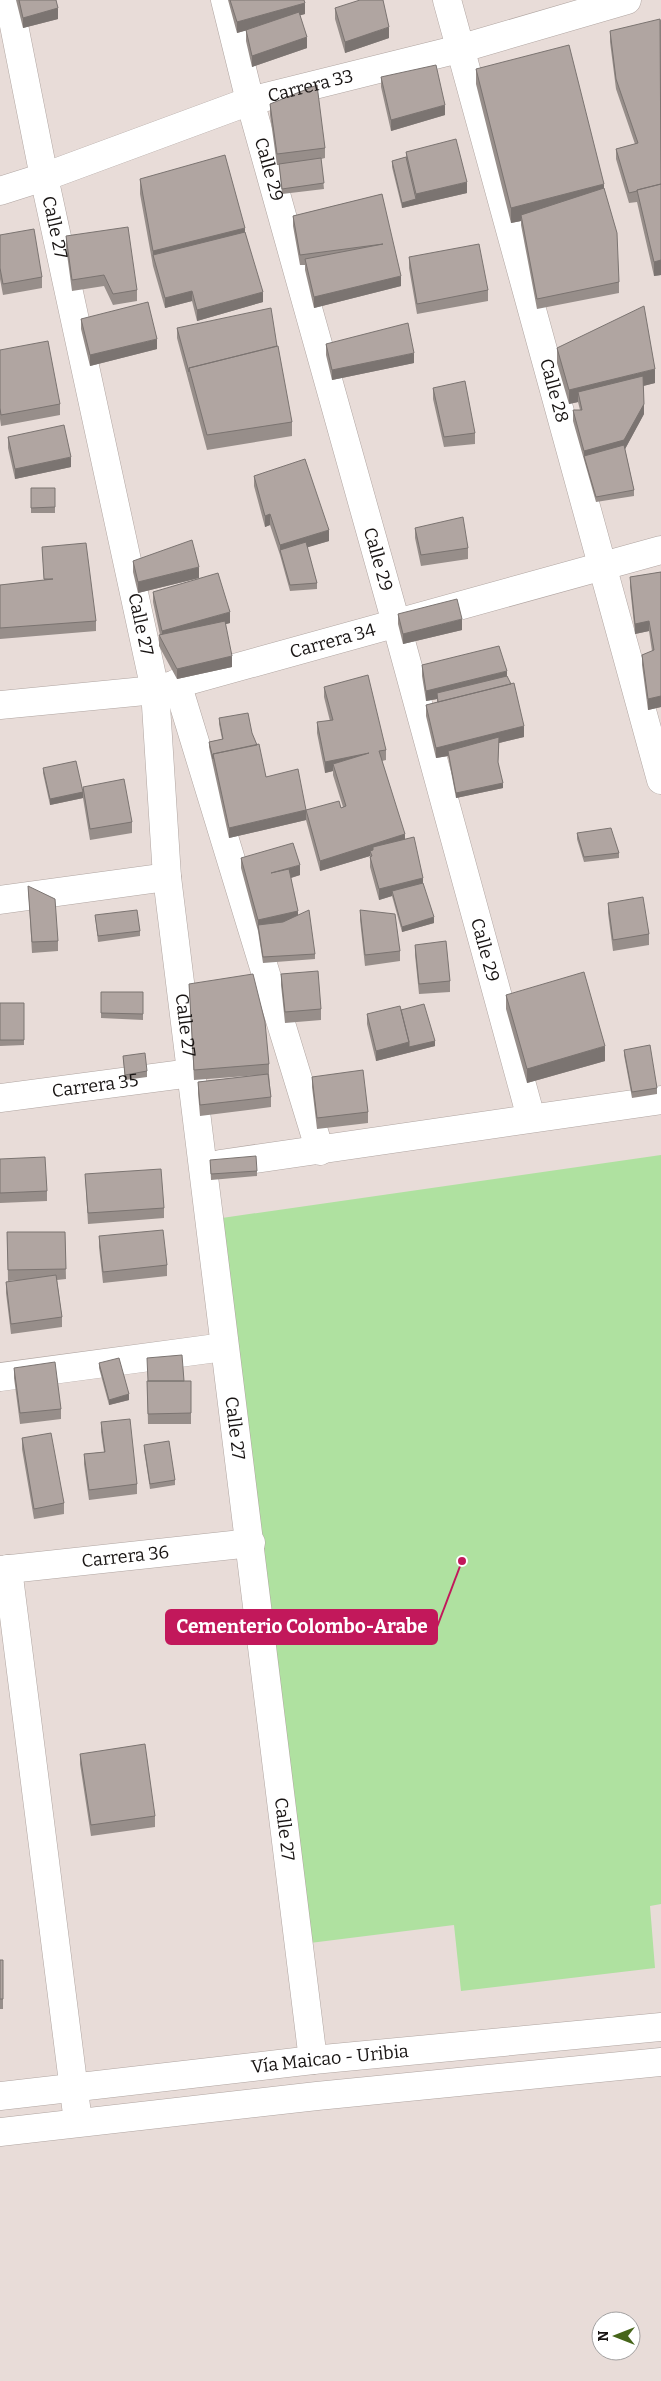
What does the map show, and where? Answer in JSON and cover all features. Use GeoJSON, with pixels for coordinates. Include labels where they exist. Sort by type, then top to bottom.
{"type":"FeatureCollection","features":[{"type":"Feature","properties":{"kind":"street","name":"Calle 27"},"geometry":{"type":"LineString","coordinates":[[9,0],[7,28],[166,687],[168,877],[204,1166],[224,1347],[251,1543],[313,2060]]}},
{"type":"Feature","properties":{"kind":"street","name":"Calle 29"},"geometry":{"type":"LineString","coordinates":[[225,0],[250,101],[396,623],[531,1118]]}},
{"type":"Feature","properties":{"kind":"street","name":"Calle 28"},"geometry":{"type":"LineString","coordinates":[[447,0],[458,49],[661,780]]}},
{"type":"Feature","properties":{"kind":"street","name":"Carrera 33"},"geometry":{"type":"LineString","coordinates":[[0,191],[44,177],[250,101],[458,49],[627,0]]}},
{"type":"Feature","properties":{"kind":"street","name":"Carrera 34"},"geometry":{"type":"LineString","coordinates":[[0,705],[166,687],[661,550]]}},
{"type":"Feature","properties":{"kind":"street"},"geometry":{"type":"LineString","coordinates":[[166,687],[320,1151]]}},
{"type":"Feature","properties":{"kind":"street"},"geometry":{"type":"LineString","coordinates":[[0,900],[168,877]]}},
{"type":"Feature","properties":{"kind":"street","name":"Carrera 35"},"geometry":{"type":"LineString","coordinates":[[0,1098],[191,1073]]}},
{"type":"Feature","properties":{"kind":"street"},"geometry":{"type":"LineString","coordinates":[[204,1166],[320,1151],[661,1100]]}},
{"type":"Feature","properties":{"kind":"street"},"geometry":{"type":"LineString","coordinates":[[0,1377],[224,1347]]}},
{"type":"Feature","properties":{"kind":"street","name":"Carrera 36"},"geometry":{"type":"LineString","coordinates":[[4,1570],[251,1543]]}},
{"type":"Feature","properties":{"kind":"street"},"geometry":{"type":"LineString","coordinates":[[4,1570],[78,2122]]}},
{"type":"Feature","properties":{"kind":"street","name":"Vía Maicao - Uribia"},"geometry":{"type":"LineString","coordinates":[[0,2096],[313,2060],[661,2027]]}},
{"type":"Feature","properties":{"kind":"street","name":"Vía Maicao - Uribia"},"geometry":{"type":"LineString","coordinates":[[0,2132],[78,2122],[661,2062]]}},
{"type":"Feature","properties":{"kind":"green space"},"geometry":{"type":"Polygon","coordinates":[[[661,1155],[661,1904],[650,1906],[655,1968],[461,1991],[454,1925],[310,1943],[222,1218],[661,1155]]]}},
{"type":"Feature","properties":{"kind":"building"},"geometry":{"type":"Polygon","coordinates":[[[19,0],[56,0],[58,8],[23,18],[19,0]]]}},
{"type":"Feature","properties":{"kind":"building"},"geometry":{"type":"Polygon","coordinates":[[[230,0],[304,0],[305,3],[237,22],[230,0]]]}},
{"type":"Feature","properties":{"kind":"building"},"geometry":{"type":"Polygon","coordinates":[[[360,0],[383,0],[389,27],[345,42],[335,8],[360,0]]]}},
{"type":"Feature","properties":{"kind":"building"},"geometry":{"type":"Polygon","coordinates":[[[299,12],[307,37],[252,56],[246,30],[299,12]]]}},
{"type":"Feature","properties":{"kind":"building"},"geometry":{"type":"Polygon","coordinates":[[[660,19],[661,184],[629,193],[616,149],[638,143],[616,79],[610,31],[660,19]]]}},
{"type":"Feature","properties":{"kind":"building"},"geometry":{"type":"Polygon","coordinates":[[[569,45],[604,184],[511,208],[476,69],[569,45]]]}},
{"type":"Feature","properties":{"kind":"building"},"geometry":{"type":"Polygon","coordinates":[[[436,65],[445,105],[391,120],[381,77],[436,65]]]}},
{"type":"Feature","properties":{"kind":"building"},"geometry":{"type":"Polygon","coordinates":[[[317,85],[325,148],[277,154],[270,104],[317,85]]]}},
{"type":"Feature","properties":{"kind":"building"},"geometry":{"type":"Polygon","coordinates":[[[456,139],[467,182],[416,194],[406,152],[456,139]]]}},
{"type":"Feature","properties":{"kind":"building"},"geometry":{"type":"Polygon","coordinates":[[[225,155],[245,228],[153,251],[140,179],[225,155]]]}},
{"type":"Feature","properties":{"kind":"building"},"geometry":{"type":"Polygon","coordinates":[[[406,157],[416,199],[402,203],[392,161],[406,157]]]}},
{"type":"Feature","properties":{"kind":"building"},"geometry":{"type":"Polygon","coordinates":[[[321,158],[324,183],[282,189],[279,164],[321,158]]]}},
{"type":"Feature","properties":{"kind":"building"},"geometry":{"type":"Polygon","coordinates":[[[661,184],[661,260],[654,262],[637,190],[661,184]]]}},
{"type":"Feature","properties":{"kind":"building"},"geometry":{"type":"Polygon","coordinates":[[[604,188],[617,233],[619,282],[537,299],[521,215],[604,188]]]}},
{"type":"Feature","properties":{"kind":"building"},"geometry":{"type":"Polygon","coordinates":[[[382,194],[401,276],[314,297],[305,259],[383,244],[300,255],[293,216],[382,194]]]}},
{"type":"Feature","properties":{"kind":"building"},"geometry":{"type":"Polygon","coordinates":[[[128,227],[137,290],[113,294],[104,275],[72,280],[66,236],[128,227]]]}},
{"type":"Feature","properties":{"kind":"building"},"geometry":{"type":"Polygon","coordinates":[[[34,229],[42,277],[3,284],[0,268],[0,235],[34,229]]]}},
{"type":"Feature","properties":{"kind":"building"},"geometry":{"type":"Polygon","coordinates":[[[245,232],[263,292],[197,310],[192,291],[165,298],[153,255],[245,232]]]}},
{"type":"Feature","properties":{"kind":"building"},"geometry":{"type":"Polygon","coordinates":[[[479,244],[488,290],[417,304],[409,257],[479,244]]]}},
{"type":"Feature","properties":{"kind":"building"},"geometry":{"type":"Polygon","coordinates":[[[148,302],[157,339],[90,355],[81,319],[148,302]]]}},
{"type":"Feature","properties":{"kind":"building"},"geometry":{"type":"Polygon","coordinates":[[[644,306],[655,369],[569,390],[557,348],[644,306]]]}},
{"type":"Feature","properties":{"kind":"building"},"geometry":{"type":"Polygon","coordinates":[[[271,308],[277,346],[189,368],[189,372],[177,328],[271,308]]]}},
{"type":"Feature","properties":{"kind":"building"},"geometry":{"type":"Polygon","coordinates":[[[408,323],[414,353],[332,370],[326,344],[408,323]]]}},
{"type":"Feature","properties":{"kind":"building"},"geometry":{"type":"Polygon","coordinates":[[[48,341],[60,404],[1,415],[0,350],[48,341]]]}},
{"type":"Feature","properties":{"kind":"building"},"geometry":{"type":"Polygon","coordinates":[[[278,346],[292,422],[207,435],[189,368],[278,346]]]}},
{"type":"Feature","properties":{"kind":"building"},"geometry":{"type":"Polygon","coordinates":[[[643,376],[644,404],[624,440],[584,451],[573,410],[582,410],[578,392],[643,376]]]}},
{"type":"Feature","properties":{"kind":"building"},"geometry":{"type":"Polygon","coordinates":[[[465,381],[475,433],[444,437],[433,388],[465,381]]]}},
{"type":"Feature","properties":{"kind":"building"},"geometry":{"type":"Polygon","coordinates":[[[64,425],[71,457],[15,469],[8,437],[64,425]]]}},
{"type":"Feature","properties":{"kind":"building"},"geometry":{"type":"Polygon","coordinates":[[[624,445],[634,490],[596,497],[584,456],[624,445]]]}},
{"type":"Feature","properties":{"kind":"building"},"geometry":{"type":"Polygon","coordinates":[[[305,459],[329,530],[280,545],[270,514],[265,516],[254,476],[305,459]]]}},
{"type":"Feature","properties":{"kind":"building"},"geometry":{"type":"Polygon","coordinates":[[[31,488],[55,488],[55,507],[31,508],[31,488]]]}},
{"type":"Feature","properties":{"kind":"building"},"geometry":{"type":"Polygon","coordinates":[[[463,517],[468,548],[421,555],[415,528],[463,517]]]}},
{"type":"Feature","properties":{"kind":"building"},"geometry":{"type":"Polygon","coordinates":[[[192,540],[199,567],[138,582],[133,561],[192,540]]]}},
{"type":"Feature","properties":{"kind":"building"},"geometry":{"type":"Polygon","coordinates":[[[306,542],[317,583],[290,585],[280,550],[306,542]]]}},
{"type":"Feature","properties":{"kind":"building"},"geometry":{"type":"Polygon","coordinates":[[[86,543],[96,621],[0,628],[0,585],[53,579],[44,579],[42,547],[86,543]]]}},
{"type":"Feature","properties":{"kind":"building"},"geometry":{"type":"Polygon","coordinates":[[[661,572],[661,696],[648,699],[642,655],[654,650],[649,621],[635,624],[630,577],[661,572]]]}},
{"type":"Feature","properties":{"kind":"building"},"geometry":{"type":"Polygon","coordinates":[[[218,573],[230,612],[162,631],[153,592],[218,573]]]}},
{"type":"Feature","properties":{"kind":"building"},"geometry":{"type":"Polygon","coordinates":[[[457,599],[462,619],[403,634],[398,614],[457,599]]]}},
{"type":"Feature","properties":{"kind":"building"},"geometry":{"type":"Polygon","coordinates":[[[225,621],[232,656],[177,669],[159,635],[225,621]]]}},
{"type":"Feature","properties":{"kind":"building"},"geometry":{"type":"Polygon","coordinates":[[[499,646],[507,671],[426,691],[422,665],[499,646]]]}},
{"type":"Feature","properties":{"kind":"building"},"geometry":{"type":"Polygon","coordinates":[[[368,675],[386,750],[379,751],[405,834],[320,861],[306,810],[339,801],[341,808],[346,806],[333,764],[369,753],[325,762],[317,722],[333,720],[324,687],[368,675]]]}},
{"type":"Feature","properties":{"kind":"building"},"geometry":{"type":"Polygon","coordinates":[[[507,676],[511,684],[438,702],[437,693],[507,676]]]}},
{"type":"Feature","properties":{"kind":"building"},"geometry":{"type":"Polygon","coordinates":[[[514,683],[524,726],[436,748],[426,705],[514,683]]]}},
{"type":"Feature","properties":{"kind":"building"},"geometry":{"type":"Polygon","coordinates":[[[248,713],[252,733],[257,745],[213,754],[213,759],[209,742],[223,739],[219,718],[248,713]]]}},
{"type":"Feature","properties":{"kind":"building"},"geometry":{"type":"Polygon","coordinates":[[[499,737],[498,762],[503,783],[456,793],[448,751],[499,737]]]}},
{"type":"Feature","properties":{"kind":"building"},"geometry":{"type":"Polygon","coordinates":[[[259,744],[266,777],[298,769],[306,810],[229,828],[213,754],[259,744]]]}},
{"type":"Feature","properties":{"kind":"building"},"geometry":{"type":"Polygon","coordinates":[[[76,761],[83,792],[50,799],[43,768],[76,761]]]}},
{"type":"Feature","properties":{"kind":"building"},"geometry":{"type":"Polygon","coordinates":[[[124,779],[132,822],[90,829],[83,787],[124,779]]]}},
{"type":"Feature","properties":{"kind":"building"},"geometry":{"type":"Polygon","coordinates":[[[611,828],[619,853],[584,857],[577,833],[611,828]]]}},
{"type":"Feature","properties":{"kind":"building"},"geometry":{"type":"Polygon","coordinates":[[[414,837],[423,878],[379,889],[370,851],[373,850],[373,847],[414,837]]]}},
{"type":"Feature","properties":{"kind":"building"},"geometry":{"type":"Polygon","coordinates":[[[293,843],[300,865],[271,873],[289,869],[298,911],[258,920],[241,858],[293,843]]]}},
{"type":"Feature","properties":{"kind":"building"},"geometry":{"type":"Polygon","coordinates":[[[423,883],[434,917],[402,927],[392,891],[423,883]]]}},
{"type":"Feature","properties":{"kind":"building"},"geometry":{"type":"Polygon","coordinates":[[[28,886],[55,899],[58,941],[32,942],[28,886]]]}},
{"type":"Feature","properties":{"kind":"building"},"geometry":{"type":"Polygon","coordinates":[[[643,897],[649,934],[613,940],[608,903],[643,897]]]}},
{"type":"Feature","properties":{"kind":"building"},"geometry":{"type":"Polygon","coordinates":[[[137,910],[140,931],[98,936],[95,915],[137,910]]]}},
{"type":"Feature","properties":{"kind":"building"},"geometry":{"type":"Polygon","coordinates":[[[309,910],[315,954],[263,957],[258,925],[283,922],[309,910]]]}},
{"type":"Feature","properties":{"kind":"building"},"geometry":{"type":"Polygon","coordinates":[[[360,910],[395,914],[400,951],[365,955],[360,910]]]}},
{"type":"Feature","properties":{"kind":"building"},"geometry":{"type":"Polygon","coordinates":[[[446,941],[450,981],[419,984],[415,945],[446,941]]]}},
{"type":"Feature","properties":{"kind":"building"},"geometry":{"type":"Polygon","coordinates":[[[318,971],[321,1009],[285,1012],[281,974],[318,971]]]}},
{"type":"Feature","properties":{"kind":"building"},"geometry":{"type":"Polygon","coordinates":[[[584,972],[605,1046],[527,1069],[506,995],[584,972]]]}},
{"type":"Feature","properties":{"kind":"building"},"geometry":{"type":"Polygon","coordinates":[[[253,974],[265,1022],[269,1064],[194,1070],[189,984],[253,974]]]}},
{"type":"Feature","properties":{"kind":"building"},"geometry":{"type":"Polygon","coordinates":[[[101,992],[143,992],[143,1014],[101,1013],[101,992]]]}},
{"type":"Feature","properties":{"kind":"building"},"geometry":{"type":"Polygon","coordinates":[[[0,1003],[24,1003],[24,1040],[0,1040],[0,1003]]]}},
{"type":"Feature","properties":{"kind":"building"},"geometry":{"type":"Polygon","coordinates":[[[424,1004],[435,1041],[409,1047],[401,1010],[424,1004]]]}},
{"type":"Feature","properties":{"kind":"building"},"geometry":{"type":"Polygon","coordinates":[[[400,1006],[409,1042],[376,1051],[367,1014],[400,1006]]]}},
{"type":"Feature","properties":{"kind":"building"},"geometry":{"type":"Polygon","coordinates":[[[650,1045],[657,1088],[632,1092],[624,1050],[650,1045]]]}},
{"type":"Feature","properties":{"kind":"building"},"geometry":{"type":"Polygon","coordinates":[[[145,1053],[147,1071],[125,1075],[123,1056],[145,1053]]]}},
{"type":"Feature","properties":{"kind":"building"},"geometry":{"type":"Polygon","coordinates":[[[363,1070],[368,1112],[317,1118],[312,1077],[363,1070]]]}},
{"type":"Feature","properties":{"kind":"building"},"geometry":{"type":"Polygon","coordinates":[[[268,1074],[271,1097],[200,1105],[198,1082],[268,1074]]]}},
{"type":"Feature","properties":{"kind":"building"},"geometry":{"type":"Polygon","coordinates":[[[256,1156],[257,1171],[211,1174],[210,1160],[256,1156]]]}},
{"type":"Feature","properties":{"kind":"building"},"geometry":{"type":"Polygon","coordinates":[[[45,1157],[47,1191],[0,1193],[0,1159],[45,1157]]]}},
{"type":"Feature","properties":{"kind":"building"},"geometry":{"type":"Polygon","coordinates":[[[161,1169],[164,1208],[88,1213],[85,1174],[161,1169]]]}},
{"type":"Feature","properties":{"kind":"building"},"geometry":{"type":"Polygon","coordinates":[[[163,1230],[167,1265],[103,1272],[99,1236],[163,1230]]]}},
{"type":"Feature","properties":{"kind":"building"},"geometry":{"type":"Polygon","coordinates":[[[7,1232],[65,1232],[66,1269],[8,1270],[7,1232]]]}},
{"type":"Feature","properties":{"kind":"building"},"geometry":{"type":"Polygon","coordinates":[[[56,1275],[62,1317],[11,1324],[6,1282],[56,1275]]]}},
{"type":"Feature","properties":{"kind":"building"},"geometry":{"type":"Polygon","coordinates":[[[182,1355],[184,1381],[148,1381],[147,1358],[182,1355]]]}},
{"type":"Feature","properties":{"kind":"building"},"geometry":{"type":"Polygon","coordinates":[[[119,1358],[129,1394],[109,1400],[99,1363],[119,1358]]]}},
{"type":"Feature","properties":{"kind":"building"},"geometry":{"type":"Polygon","coordinates":[[[55,1362],[61,1409],[20,1413],[14,1368],[55,1362]]]}},
{"type":"Feature","properties":{"kind":"building"},"geometry":{"type":"Polygon","coordinates":[[[147,1381],[191,1381],[191,1413],[148,1414],[147,1381]]]}},
{"type":"Feature","properties":{"kind":"building"},"geometry":{"type":"Polygon","coordinates":[[[130,1419],[137,1484],[89,1490],[84,1454],[105,1452],[101,1422],[130,1419]]]}},
{"type":"Feature","properties":{"kind":"building"},"geometry":{"type":"Polygon","coordinates":[[[51,1433],[64,1503],[34,1509],[22,1438],[51,1433]]]}},
{"type":"Feature","properties":{"kind":"building"},"geometry":{"type":"Polygon","coordinates":[[[169,1441],[175,1480],[150,1484],[144,1445],[169,1441]]]}},
{"type":"Feature","properties":{"kind":"building"},"geometry":{"type":"Polygon","coordinates":[[[145,1744],[155,1816],[91,1825],[80,1754],[145,1744]]]}},
{"type":"Feature","properties":{"kind":"building"},"geometry":{"type":"Polygon","coordinates":[[[0,1960],[3,1960],[3,1999],[0,1999],[0,1960]]]}},
{"type":"Feature","properties":{"kind":"place","name":"Cementerio Colombo-Arabe"},"geometry":{"type":"Point","coordinates":[462,1561]}}]}
